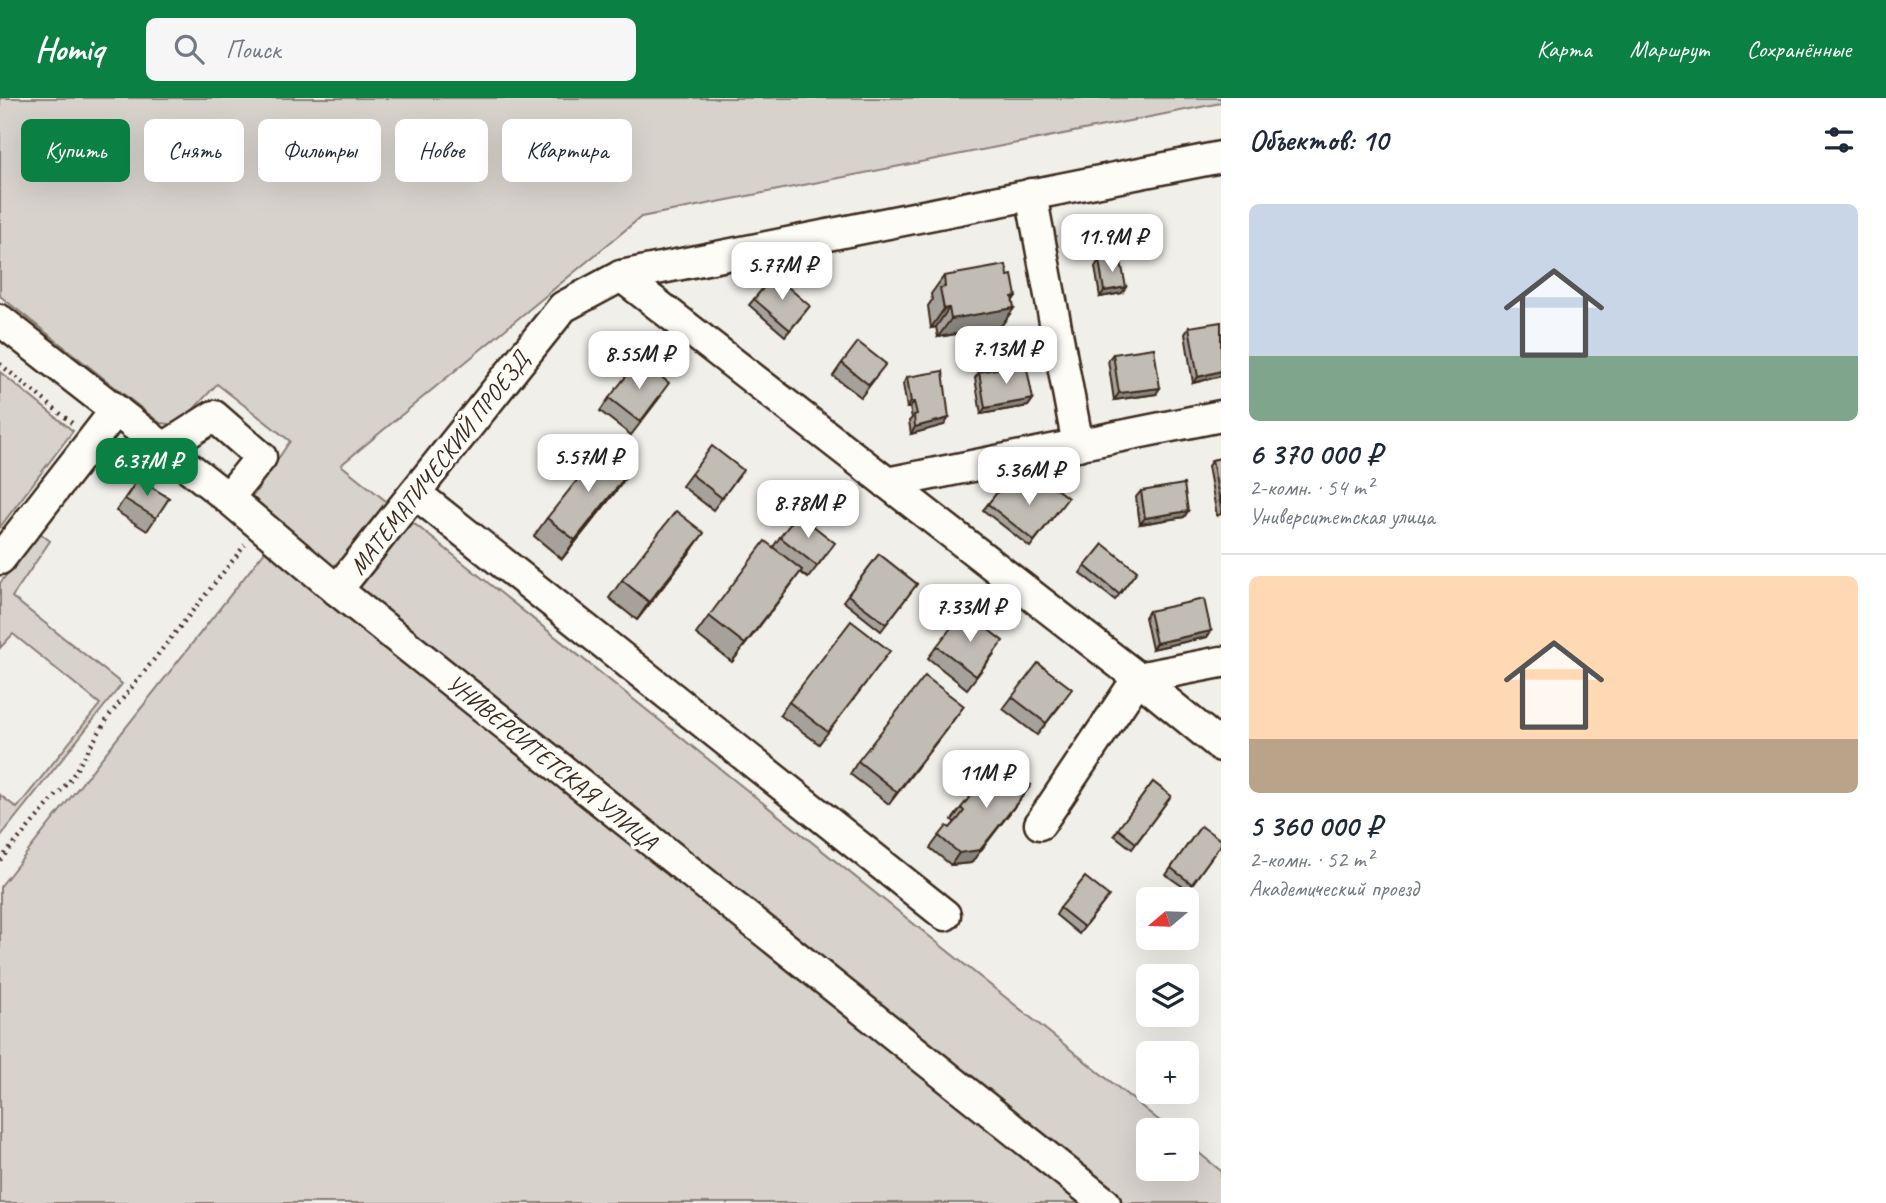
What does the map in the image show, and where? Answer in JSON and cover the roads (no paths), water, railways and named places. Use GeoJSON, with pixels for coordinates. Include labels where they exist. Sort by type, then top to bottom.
{"type":"FeatureCollection","features":[{"type":"Feature","properties":{"kind":"street","name":"МАТЕМАТИЧЕСКИЙ ПРОЕЗД"},"geometry":{"type":"LineString","coordinates":[[337,590],[563,307],[621,276],[1221,157]]}},
{"type":"Feature","properties":{"kind":"street"},"geometry":{"type":"LineString","coordinates":[[1031,194],[1078,445]]}},
{"type":"Feature","properties":{"kind":"street"},"geometry":{"type":"LineString","coordinates":[[621,276],[1138,678],[1221,746]]}},
{"type":"Feature","properties":{"kind":"street","name":"УНИВЕРСИТЕТСКАЯ УЛИЦА"},"geometry":{"type":"LineString","coordinates":[[0,320],[228,498],[337,590],[1105,1203]]}},
{"type":"Feature","properties":{"kind":"street"},"geometry":{"type":"LineString","coordinates":[[0,559],[116,410]]}},
{"type":"Feature","properties":{"kind":"street"},"geometry":{"type":"LineString","coordinates":[[164,448],[214,416],[261,457],[228,498]]}},
{"type":"Feature","properties":{"kind":"street"},"geometry":{"type":"LineString","coordinates":[[887,483],[1221,416]]}},
{"type":"Feature","properties":{"kind":"street"},"geometry":{"type":"LineString","coordinates":[[415,493],[945,915]]}},
{"type":"Feature","properties":{"kind":"street"},"geometry":{"type":"LineString","coordinates":[[1040,824],[1138,678],[1221,662]]}}]}
